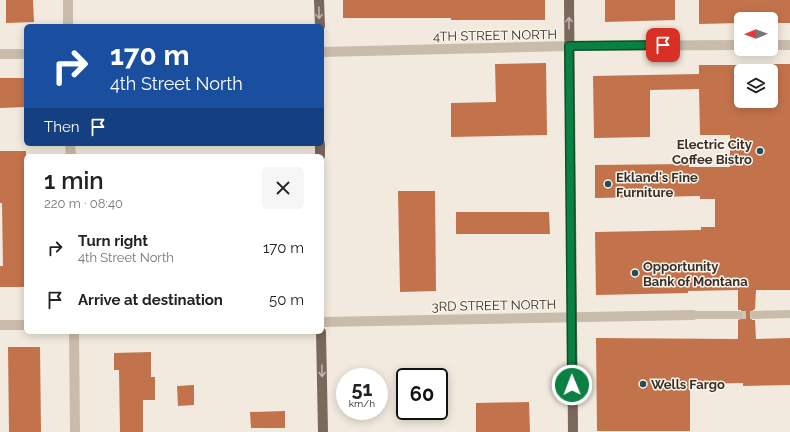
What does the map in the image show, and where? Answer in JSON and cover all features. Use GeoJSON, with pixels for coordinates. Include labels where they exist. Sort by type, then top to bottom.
{"type":"FeatureCollection","features":[{"type":"Feature","properties":{"kind":"main road"},"geometry":{"type":"LineString","coordinates":[[319,0],[320,24]]}},
{"type":"Feature","properties":{"kind":"main road"},"geometry":{"type":"LineString","coordinates":[[569,0],[573,432]]}},
{"type":"Feature","properties":{"kind":"main road"},"geometry":{"type":"LineString","coordinates":[[321,334],[323,432]]}},
{"type":"Feature","properties":{"kind":"street"},"geometry":{"type":"LineString","coordinates":[[68,0],[68,24]]}},
{"type":"Feature","properties":{"kind":"street"},"geometry":{"type":"LineString","coordinates":[[778,45],[790,44]]}},
{"type":"Feature","properties":{"kind":"street","name":"4TH STREET NORTH"},"geometry":{"type":"LineString","coordinates":[[324,52],[569,46],[734,45]]}},
{"type":"Feature","properties":{"kind":"street"},"geometry":{"type":"LineString","coordinates":[[0,54],[24,54]]}},
{"type":"Feature","properties":{"kind":"street"},"geometry":{"type":"LineString","coordinates":[[755,315],[790,314]]}},
{"type":"Feature","properties":{"kind":"street","name":"3RD STREET NORTH"},"geometry":{"type":"LineString","coordinates":[[324,322],[738,315]]}},
{"type":"Feature","properties":{"kind":"street"},"geometry":{"type":"LineString","coordinates":[[0,325],[24,325]]}},
{"type":"Feature","properties":{"kind":"street"},"geometry":{"type":"LineString","coordinates":[[74,334],[75,432]]}},
{"type":"Feature","properties":{"kind":"building"},"geometry":{"type":"Polygon","coordinates":[[[6,0],[33,0],[34,22],[6,23],[6,0]]]}},
{"type":"Feature","properties":{"kind":"building"},"geometry":{"type":"Polygon","coordinates":[[[343,0],[545,0],[545,20],[343,18],[343,0]]]}},
{"type":"Feature","properties":{"kind":"building"},"geometry":{"type":"Polygon","coordinates":[[[605,0],[675,0],[675,20],[605,22],[605,0]]]}},
{"type":"Feature","properties":{"kind":"building"},"geometry":{"type":"Polygon","coordinates":[[[699,0],[790,0],[790,23],[778,23],[778,12],[734,12],[734,23],[699,24],[699,0]]]}},
{"type":"Feature","properties":{"kind":"building"},"geometry":{"type":"Polygon","coordinates":[[[546,63],[547,135],[451,137],[451,103],[496,102],[495,64],[546,63]]]}},
{"type":"Feature","properties":{"kind":"building"},"geometry":{"type":"Polygon","coordinates":[[[778,64],[790,64],[790,290],[756,290],[755,309],[752,311],[750,316],[752,320],[755,320],[756,339],[790,338],[790,385],[743,386],[743,383],[690,384],[690,431],[597,431],[596,338],[738,339],[738,320],[743,318],[743,315],[741,310],[738,310],[738,290],[688,291],[688,293],[596,295],[595,232],[701,230],[701,227],[715,227],[715,199],[700,199],[700,196],[595,198],[595,165],[689,164],[689,167],[730,167],[730,135],[700,135],[699,89],[650,90],[650,137],[594,138],[593,76],[699,74],[699,65],[734,65],[734,108],[778,108],[778,64]]]}},
{"type":"Feature","properties":{"kind":"building"},"geometry":{"type":"Polygon","coordinates":[[[0,78],[24,78],[24,107],[0,108],[0,78]]]}},
{"type":"Feature","properties":{"kind":"building"},"geometry":{"type":"Polygon","coordinates":[[[0,151],[26,151],[26,154],[24,154],[24,287],[0,287],[0,266],[3,266],[2,203],[0,203],[0,151]]]}},
{"type":"Feature","properties":{"kind":"building"},"geometry":{"type":"Polygon","coordinates":[[[398,191],[435,191],[436,291],[400,292],[398,191]]]}},
{"type":"Feature","properties":{"kind":"building"},"geometry":{"type":"Polygon","coordinates":[[[456,212],[549,212],[550,234],[456,234],[456,212]]]}},
{"type":"Feature","properties":{"kind":"building"},"geometry":{"type":"Polygon","coordinates":[[[8,347],[40,347],[41,432],[9,432],[8,347]]]}},
{"type":"Feature","properties":{"kind":"building"},"geometry":{"type":"Polygon","coordinates":[[[151,352],[151,377],[155,377],[155,400],[143,400],[143,432],[120,432],[119,370],[114,370],[114,353],[151,352]]]}},
{"type":"Feature","properties":{"kind":"building"},"geometry":{"type":"Polygon","coordinates":[[[194,385],[194,405],[178,406],[177,386],[194,385]]]}},
{"type":"Feature","properties":{"kind":"building"},"geometry":{"type":"Polygon","coordinates":[[[529,402],[530,432],[476,432],[476,403],[529,402]]]}},
{"type":"Feature","properties":{"kind":"building"},"geometry":{"type":"Polygon","coordinates":[[[285,411],[285,428],[251,428],[250,412],[285,411]]]}},
{"type":"Feature","properties":{"kind":"tunnel"},"geometry":{"type":"LineString","coordinates":[[738,315],[755,315]]}},
{"type":"Feature","properties":{"kind":"place","name":"Electric City Coffee Bistro"},"geometry":{"type":"Point","coordinates":[760,151]}},
{"type":"Feature","properties":{"kind":"place","name":"Ekland's Fine Furniture"},"geometry":{"type":"Point","coordinates":[608,184]}},
{"type":"Feature","properties":{"kind":"place","name":"Opportunity Bank of Montana"},"geometry":{"type":"Point","coordinates":[635,273]}},
{"type":"Feature","properties":{"kind":"place","name":"Wells Fargo"},"geometry":{"type":"Point","coordinates":[643,384]}},
{"type":"Feature","properties":{"kind":"route"},"geometry":{"type":"LineString","coordinates":[[572,385],[569,46],[663,45]]}}]}
